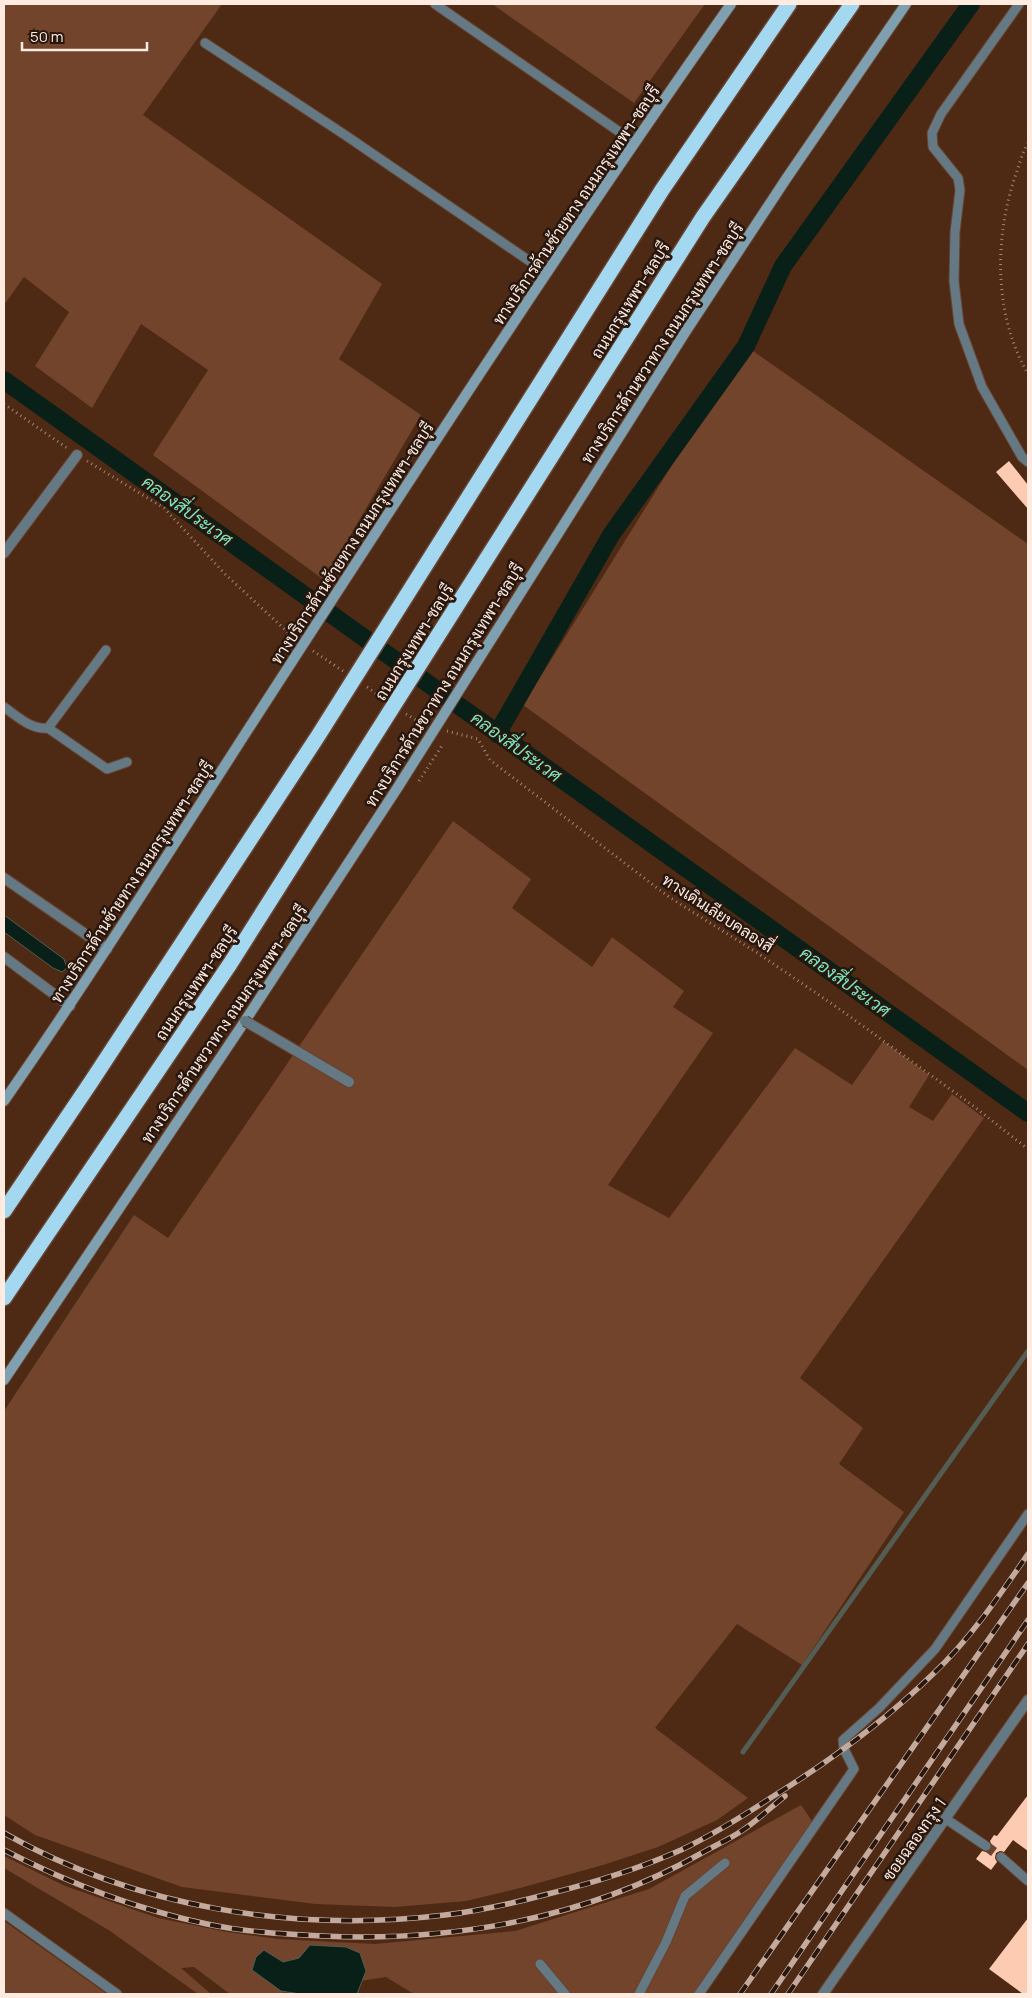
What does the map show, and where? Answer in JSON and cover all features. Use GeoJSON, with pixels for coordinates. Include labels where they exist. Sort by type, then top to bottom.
{"type":"FeatureCollection","features":[{"type":"Feature","properties":{"kind":"highway","name":"ถนนกรุงเทพฯ-ชลบุรี"},"geometry":{"type":"LineString","coordinates":[[4,1211],[318,736],[662,190],[789,4]]}},
{"type":"Feature","properties":{"kind":"highway","name":"ถนนกรุงเทพฯ-ชลบุรี"},"geometry":{"type":"LineString","coordinates":[[4,1298],[230,964],[703,218],[852,4]]}},
{"type":"Feature","properties":{"kind":"main road","name":"ทางบริการด้านซ้ายทาง ถนนกรุงเทพฯ-ชลบุรี"},"geometry":{"type":"LineString","coordinates":[[4,1101],[70,1006],[378,530],[634,142],[731,4]]}},
{"type":"Feature","properties":{"kind":"main road","name":"ทางบริการด้านขวาทาง ถนนกรุงเทพฯ-ชลบุรี"},"geometry":{"type":"LineString","coordinates":[[4,1380],[245,1021],[398,787],[686,331],[786,179],[906,4]]}},
{"type":"Feature","properties":{"kind":"street"},"geometry":{"type":"LineString","coordinates":[[4,553],[77,455]]}},
{"type":"Feature","properties":{"kind":"street"},"geometry":{"type":"LineString","coordinates":[[4,878],[107,949]]}},
{"type":"Feature","properties":{"kind":"street"},"geometry":{"type":"LineString","coordinates":[[4,957],[70,1006]]}},
{"type":"Feature","properties":{"kind":"street"},"geometry":{"type":"LineString","coordinates":[[245,1021],[349,1082]]}},
{"type":"Feature","properties":{"kind":"street","name":"ซอยฉลองกรุง 1"},"geometry":{"type":"LineString","coordinates":[[827,1993],[1028,1700]]}},
{"type":"Feature","properties":{"kind":"lane"},"geometry":{"type":"LineString","coordinates":[[435,4],[634,142]]}},
{"type":"Feature","properties":{"kind":"lane"},"geometry":{"type":"LineString","coordinates":[[1018,4],[941,114],[932,133],[933,147],[958,178],[960,190],[955,232],[954,281],[959,324],[982,387],[1026,457]]}},
{"type":"Feature","properties":{"kind":"lane"},"geometry":{"type":"LineString","coordinates":[[205,43],[345,135],[547,274]]}},
{"type":"Feature","properties":{"kind":"lane"},"geometry":{"type":"LineString","coordinates":[[48,728],[106,650]]}},
{"type":"Feature","properties":{"kind":"lane"},"geometry":{"type":"LineString","coordinates":[[4,706],[33,727],[39,729],[48,728],[107,769],[127,762]]}},
{"type":"Feature","properties":{"kind":"lane"},"geometry":{"type":"LineString","coordinates":[[699,1994],[854,1769],[844,1749],[843,1740],[879,1708],[935,1649],[1028,1514]]}},
{"type":"Feature","properties":{"kind":"lane"},"geometry":{"type":"LineString","coordinates":[[946,1819],[986,1846]]}},
{"type":"Feature","properties":{"kind":"lane"},"geometry":{"type":"LineString","coordinates":[[1001,1857],[1028,1881]]}},
{"type":"Feature","properties":{"kind":"lane"},"geometry":{"type":"LineString","coordinates":[[639,1994],[666,1942],[685,1896],[725,1863]]}},
{"type":"Feature","properties":{"kind":"lane"},"geometry":{"type":"LineString","coordinates":[[4,1913],[117,1994]]}},
{"type":"Feature","properties":{"kind":"lane"},"geometry":{"type":"LineString","coordinates":[[540,1964],[565,1994]]}},
{"type":"Feature","properties":{"kind":"path"},"geometry":{"type":"LineString","coordinates":[[1028,143],[1012,184],[1002,236],[1000,263],[1002,291],[1014,347],[1028,374]]}},
{"type":"Feature","properties":{"kind":"path"},"geometry":{"type":"LineString","coordinates":[[4,404],[77,455],[164,508],[225,574],[297,641]]}},
{"type":"Feature","properties":{"kind":"path","name":"ทางเดินเลียบคลองสี่"},"geometry":{"type":"LineString","coordinates":[[478,739],[490,760],[669,897],[756,952],[838,1008],[972,1105],[1028,1150]]}},
{"type":"Feature","properties":{"kind":"shaded area"},"geometry":{"type":"Polygon","coordinates":[[[4,4],[222,4],[143,115],[382,284],[339,359],[421,415],[324,580],[153,455],[208,370],[141,324],[92,408],[35,366],[69,312],[24,277],[4,305],[4,4]]]}},
{"type":"Feature","properties":{"kind":"shaded area"},"geometry":{"type":"Polygon","coordinates":[[[492,4],[705,4],[634,103],[492,4]]]}},
{"type":"Feature","properties":{"kind":"shaded area"},"geometry":{"type":"Polygon","coordinates":[[[746,346],[1028,544],[1028,1070],[523,705],[746,346]]]}},
{"type":"Feature","properties":{"kind":"shaded area"},"geometry":{"type":"Polygon","coordinates":[[[453,821],[531,879],[512,908],[592,967],[612,937],[684,991],[673,1007],[713,1033],[608,1185],[669,1218],[795,1048],[852,1085],[883,1041],[929,1075],[909,1107],[933,1121],[952,1094],[984,1118],[800,1378],[863,1428],[839,1464],[904,1512],[802,1665],[737,1624],[655,1728],[748,1798],[717,1820],[658,1847],[603,1865],[466,1901],[395,1907],[315,1904],[182,1887],[35,1835],[4,1815],[4,1411],[134,1215],[168,1238],[453,821]]]}},
{"type":"Feature","properties":{"kind":"shaded area"},"geometry":{"type":"Polygon","coordinates":[[[4,915],[64,959],[67,968],[62,972],[53,968],[4,932],[4,915]]]}},
{"type":"Feature","properties":{"kind":"shaded area"},"geometry":{"type":"Polygon","coordinates":[[[801,1805],[814,1824],[696,1994],[414,1994],[386,1977],[275,1994],[230,1994],[194,1967],[181,1968],[211,1994],[198,1994],[110,1931],[4,1868],[4,1856],[65,1886],[158,1918],[227,1932],[278,1939],[375,1944],[515,1931],[649,1889],[801,1805]]]}},
{"type":"Feature","properties":{"kind":"shaded area"},"geometry":{"type":"Polygon","coordinates":[[[4,1921],[107,1994],[4,1994],[4,1921]]]}},
{"type":"Feature","properties":{"kind":"shaded area"},"geometry":{"type":"Polygon","coordinates":[[[310,1945],[346,1947],[360,1953],[366,1971],[357,1994],[300,1994],[281,1991],[252,1970],[256,1957],[264,1950],[283,1962],[299,1958],[310,1945]]]}},
{"type":"Feature","properties":{"kind":"building"},"geometry":{"type":"Polygon","coordinates":[[[1009,461],[1028,485],[1028,509],[996,472],[1009,461]]]}},
{"type":"Feature","properties":{"kind":"building"},"geometry":{"type":"Polygon","coordinates":[[[1028,1795],[1028,1851],[1013,1840],[1004,1852],[996,1853],[995,1858],[997,1862],[991,1870],[976,1859],[982,1851],[991,1850],[990,1841],[994,1835],[997,1836],[1028,1795]]]}},
{"type":"Feature","properties":{"kind":"building"},"geometry":{"type":"Polygon","coordinates":[[[1028,1918],[1028,1994],[1023,1994],[989,1969],[1028,1918]]]}},
{"type":"Feature","properties":{"kind":"waterway"},"geometry":{"type":"LineString","coordinates":[[497,734],[611,535],[746,346],[783,266],[971,4]]}},
{"type":"Feature","properties":{"kind":"waterway","name":"คลองสี่ประเวศ"},"geometry":{"type":"LineString","coordinates":[[4,380],[1028,1113]]}},
{"type":"Feature","properties":{"kind":"waterway"},"geometry":{"type":"LineString","coordinates":[[743,1752],[1028,1351]]}},
{"type":"Feature","properties":{"kind":"tunnel"},"geometry":{"type":"LineString","coordinates":[[986,1846],[1001,1857]]}},
{"type":"Feature","properties":{"kind":"railway"},"geometry":{"type":"LineString","coordinates":[[4,1833],[55,1859],[108,1880],[162,1897],[218,1909],[274,1917],[388,1920],[445,1915],[522,1901],[582,1885],[615,1875],[681,1850],[739,1818],[836,1755],[896,1708],[947,1660],[984,1616],[1028,1554]]}},
{"type":"Feature","properties":{"kind":"railway"},"geometry":{"type":"LineString","coordinates":[[740,1994],[1028,1583]]}},
{"type":"Feature","properties":{"kind":"railway"},"geometry":{"type":"LineString","coordinates":[[771,1994],[1028,1620]]}},
{"type":"Feature","properties":{"kind":"railway"},"geometry":{"type":"LineString","coordinates":[[788,1994],[1028,1644]]}},
{"type":"Feature","properties":{"kind":"railway"},"geometry":{"type":"LineString","coordinates":[[4,1850],[102,1894],[154,1911],[221,1927],[322,1936],[420,1935],[517,1922],[611,1895],[656,1876],[733,1836],[754,1822],[785,1796]]}}]}
